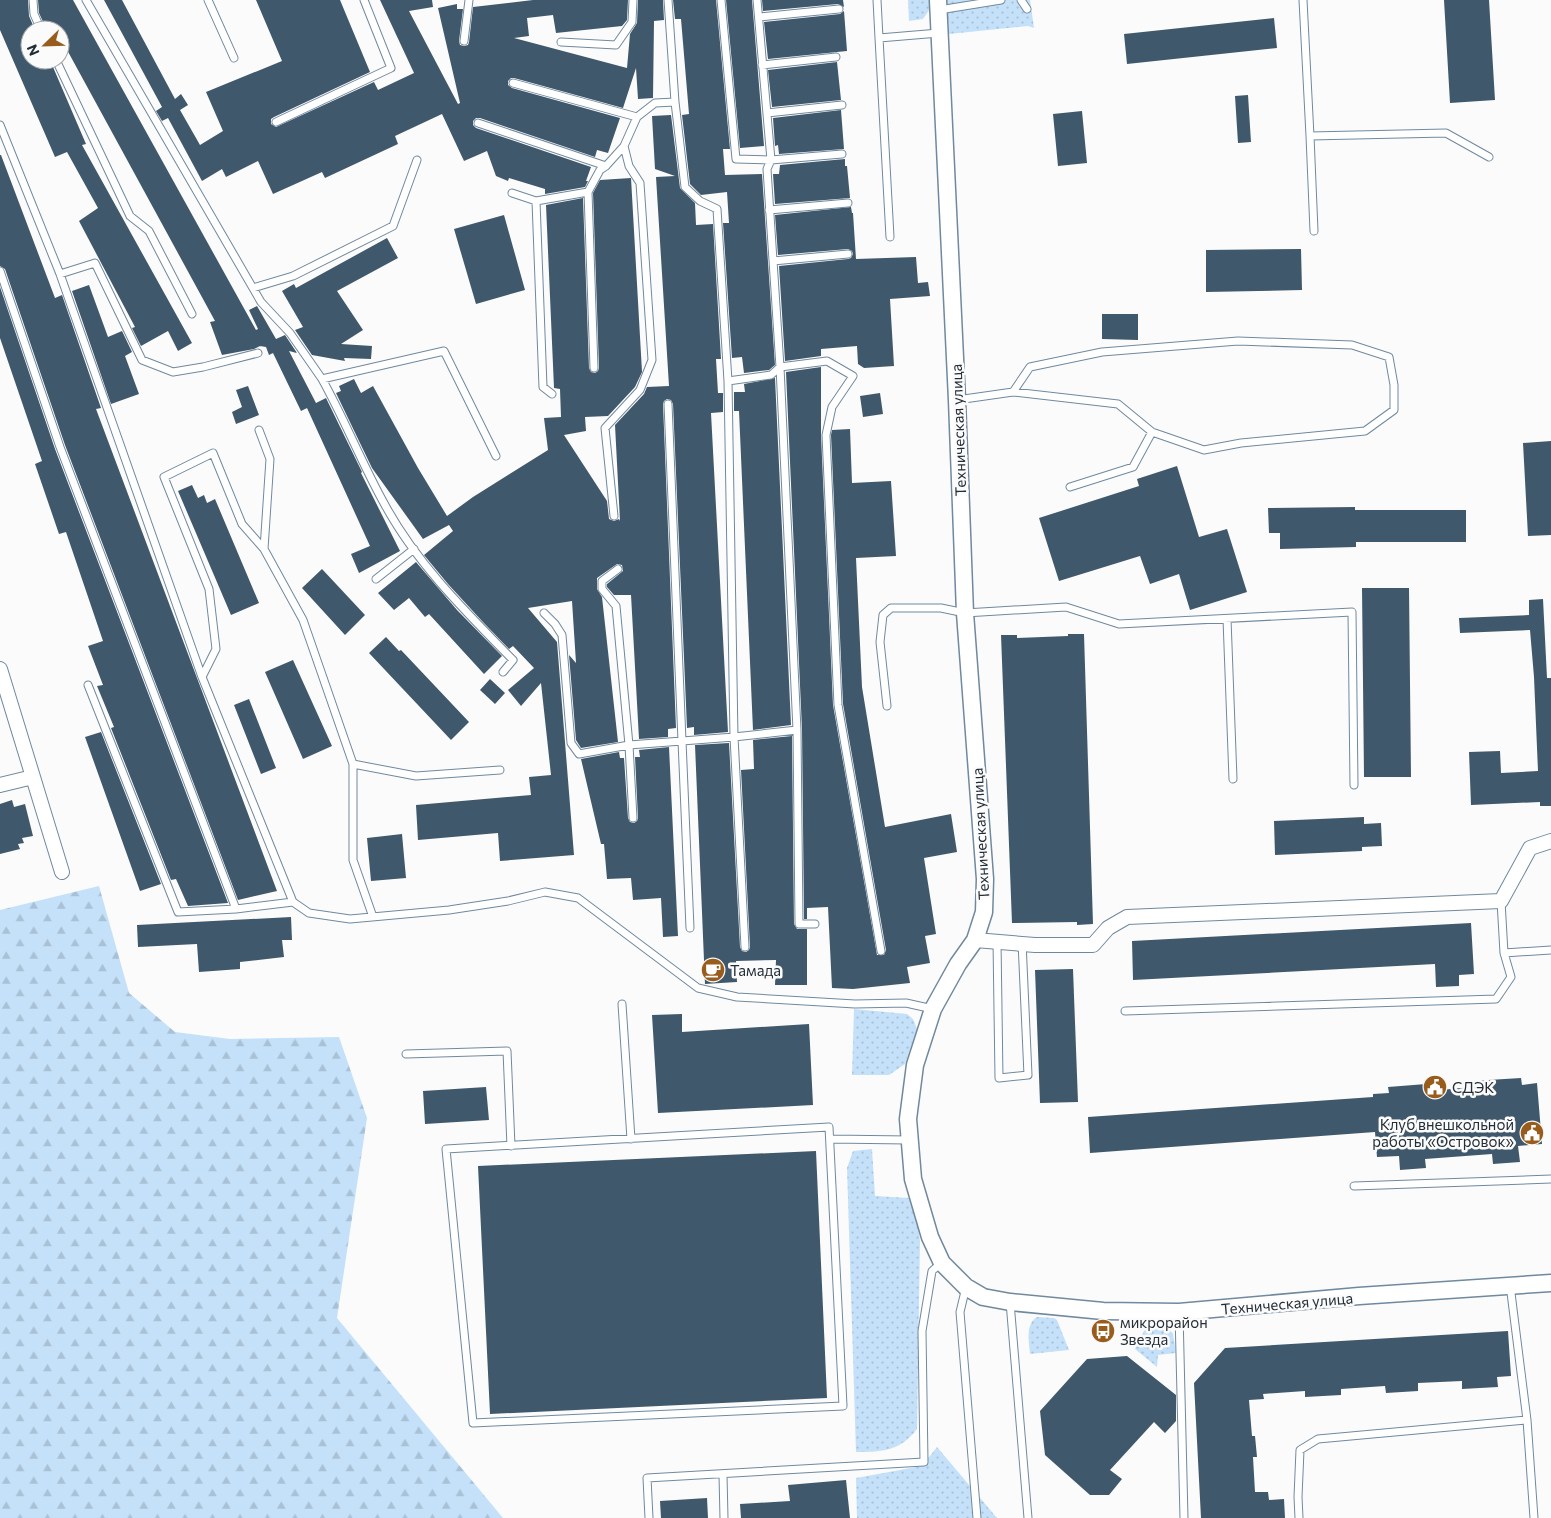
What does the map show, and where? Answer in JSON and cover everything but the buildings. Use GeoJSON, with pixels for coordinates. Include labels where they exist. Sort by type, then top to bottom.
{"type":"FeatureCollection","features":[{"type":"Feature","properties":{"kind":"street","name":"Техническая улица"},"geometry":{"type":"LineString","coordinates":[[938,5],[965,613],[985,879],[984,912],[975,940],[958,964],[933,1009],[915,1065],[908,1119],[913,1179],[930,1237],[942,1263],[966,1287],[983,1297],[1010,1302],[1103,1311],[1179,1312],[1551,1282]]}},
{"type":"Feature","properties":{"kind":"street"},"geometry":{"type":"LineString","coordinates":[[0,669],[62,872]]}},
{"type":"Feature","properties":{"kind":"street"},"geometry":{"type":"LineString","coordinates":[[0,786],[33,776]]}},
{"type":"Feature","properties":{"kind":"street"},"geometry":{"type":"LineString","coordinates":[[975,940],[1022,942],[1035,945],[1093,945],[1108,928],[1127,917],[1500,902],[1530,848],[1551,841]]}},
{"type":"Feature","properties":{"kind":"lane"},"geometry":{"type":"LineString","coordinates":[[33,0],[34,14],[37,20]]}},
{"type":"Feature","properties":{"kind":"lane"},"geometry":{"type":"LineString","coordinates":[[86,0],[252,288],[261,302],[290,333],[322,379],[385,506],[414,549],[462,609],[513,660],[503,672]]}},
{"type":"Feature","properties":{"kind":"lane"},"geometry":{"type":"LineString","coordinates":[[208,0],[234,58]]}},
{"type":"Feature","properties":{"kind":"lane"},"geometry":{"type":"LineString","coordinates":[[276,122],[391,68],[364,0]]}},
{"type":"Feature","properties":{"kind":"lane"},"geometry":{"type":"LineString","coordinates":[[464,41],[469,0]]}},
{"type":"Feature","properties":{"kind":"lane"},"geometry":{"type":"LineString","coordinates":[[561,42],[616,45],[632,22],[633,0]]}},
{"type":"Feature","properties":{"kind":"lane"},"geometry":{"type":"LineString","coordinates":[[668,0],[675,102],[685,187],[700,201],[717,209],[728,381],[734,737],[745,946]]}},
{"type":"Feature","properties":{"kind":"lane"},"geometry":{"type":"LineString","coordinates":[[721,0],[736,159],[770,160],[842,154]]}},
{"type":"Feature","properties":{"kind":"lane"},"geometry":{"type":"LineString","coordinates":[[757,0],[770,160],[767,169],[780,367],[797,730],[799,924],[815,924]]}},
{"type":"Feature","properties":{"kind":"lane"},"geometry":{"type":"LineString","coordinates":[[877,0],[890,237]]}},
{"type":"Feature","properties":{"kind":"lane"},"geometry":{"type":"LineString","coordinates":[[938,5],[1001,0]]}},
{"type":"Feature","properties":{"kind":"lane"},"geometry":{"type":"LineString","coordinates":[[1021,0],[1027,9]]}},
{"type":"Feature","properties":{"kind":"lane"},"geometry":{"type":"LineString","coordinates":[[1303,0],[1314,231]]}},
{"type":"Feature","properties":{"kind":"lane"},"geometry":{"type":"LineString","coordinates":[[759,17],[839,9]]}},
{"type":"Feature","properties":{"kind":"lane"},"geometry":{"type":"LineString","coordinates":[[879,38],[939,33]]}},
{"type":"Feature","properties":{"kind":"lane"},"geometry":{"type":"LineString","coordinates":[[762,65],[836,58]]}},
{"type":"Feature","properties":{"kind":"lane"},"geometry":{"type":"LineString","coordinates":[[61,70],[130,216],[149,231],[192,314]]}},
{"type":"Feature","properties":{"kind":"lane"},"geometry":{"type":"LineString","coordinates":[[513,83],[638,117]]}},
{"type":"Feature","properties":{"kind":"lane"},"geometry":{"type":"LineString","coordinates":[[594,368],[588,192],[600,170],[624,146],[638,117],[655,102],[675,102]]}},
{"type":"Feature","properties":{"kind":"lane"},"geometry":{"type":"LineString","coordinates":[[767,113],[842,105]]}},
{"type":"Feature","properties":{"kind":"lane"},"geometry":{"type":"LineString","coordinates":[[478,123],[606,166]]}},
{"type":"Feature","properties":{"kind":"lane"},"geometry":{"type":"LineString","coordinates":[[0,125],[60,274],[202,677],[293,902],[309,913],[350,919],[449,910],[508,901],[545,892],[578,898],[698,988],[737,997],[855,1004],[906,1003],[933,1009]]}},
{"type":"Feature","properties":{"kind":"lane"},"geometry":{"type":"LineString","coordinates":[[1310,136],[1446,133],[1489,157]]}},
{"type":"Feature","properties":{"kind":"lane"},"geometry":{"type":"LineString","coordinates":[[614,516],[605,428],[640,390],[652,360],[640,183],[629,166],[624,146]]}},
{"type":"Feature","properties":{"kind":"lane"},"geometry":{"type":"LineString","coordinates":[[252,288],[292,276],[394,226],[417,160]]}},
{"type":"Feature","properties":{"kind":"lane"},"geometry":{"type":"LineString","coordinates":[[512,193],[536,201],[588,192]]}},
{"type":"Feature","properties":{"kind":"lane"},"geometry":{"type":"LineString","coordinates":[[536,201],[543,387],[552,394]]}},
{"type":"Feature","properties":{"kind":"lane"},"geometry":{"type":"LineString","coordinates":[[770,210],[848,203]]}},
{"type":"Feature","properties":{"kind":"lane"},"geometry":{"type":"LineString","coordinates":[[773,261],[848,254]]}},
{"type":"Feature","properties":{"kind":"lane"},"geometry":{"type":"LineString","coordinates":[[60,274],[95,263],[142,360],[173,372],[203,367],[258,353]]}},
{"type":"Feature","properties":{"kind":"lane"},"geometry":{"type":"LineString","coordinates":[[0,271],[60,447],[236,909]]}},
{"type":"Feature","properties":{"kind":"lane"},"geometry":{"type":"LineString","coordinates":[[957,400],[1013,392],[1118,404],[1152,432],[1204,450],[1241,443],[1365,431],[1394,410],[1394,385],[1389,357],[1352,345],[1238,341],[1102,352],[1030,367],[1013,392]]}},
{"type":"Feature","properties":{"kind":"lane"},"geometry":{"type":"LineString","coordinates":[[322,379],[444,351],[496,456]]}},
{"type":"Feature","properties":{"kind":"lane"},"geometry":{"type":"LineString","coordinates":[[728,381],[771,375],[780,367],[827,361],[853,376],[832,407],[826,435],[838,696],[881,951]]}},
{"type":"Feature","properties":{"kind":"lane"},"geometry":{"type":"LineString","coordinates":[[668,404],[690,928]]}},
{"type":"Feature","properties":{"kind":"lane"},"geometry":{"type":"LineString","coordinates":[[259,430],[270,459],[264,548]]}},
{"type":"Feature","properties":{"kind":"lane"},"geometry":{"type":"LineString","coordinates":[[1070,487],[1133,467],[1152,432]]}},
{"type":"Feature","properties":{"kind":"lane"},"geometry":{"type":"LineString","coordinates":[[202,677],[216,649],[209,589],[164,477],[213,454],[242,524],[264,548],[302,620],[352,764],[353,860],[373,917]]}},
{"type":"Feature","properties":{"kind":"lane"},"geometry":{"type":"LineString","coordinates":[[376,579],[414,549]]}},
{"type":"Feature","properties":{"kind":"lane"},"geometry":{"type":"LineString","coordinates":[[618,569],[602,581],[602,589],[616,606],[629,745],[633,818]]}},
{"type":"Feature","properties":{"kind":"lane"},"geometry":{"type":"LineString","coordinates":[[887,706],[880,642],[883,615],[891,608],[941,608],[965,613],[1066,607],[1119,624],[1352,612],[1354,785]]}},
{"type":"Feature","properties":{"kind":"lane"},"geometry":{"type":"LineString","coordinates":[[544,613],[555,624],[562,635],[571,743],[578,754],[629,745],[797,730]]}},
{"type":"Feature","properties":{"kind":"lane"},"geometry":{"type":"LineString","coordinates":[[1227,619],[1233,779]]}},
{"type":"Feature","properties":{"kind":"lane"},"geometry":{"type":"LineString","coordinates":[[88,684],[178,912],[236,909],[293,902]]}},
{"type":"Feature","properties":{"kind":"lane"},"geometry":{"type":"LineString","coordinates":[[352,764],[416,776],[500,770]]}},
{"type":"Feature","properties":{"kind":"lane"},"geometry":{"type":"LineString","coordinates":[[1125,1011],[1496,999],[1511,977],[1504,953],[1500,902]]}},
{"type":"Feature","properties":{"kind":"lane"},"geometry":{"type":"LineString","coordinates":[[996,941],[999,1078],[1028,1075],[1022,942]]}},
{"type":"Feature","properties":{"kind":"lane"},"geometry":{"type":"LineString","coordinates":[[1504,953],[1551,950]]}},
{"type":"Feature","properties":{"kind":"lane"},"geometry":{"type":"LineString","coordinates":[[622,1004],[631,1139]]}},
{"type":"Feature","properties":{"kind":"lane"},"geometry":{"type":"LineString","coordinates":[[406,1054],[507,1051],[511,1146]]}},
{"type":"Feature","properties":{"kind":"lane"},"geometry":{"type":"LineString","coordinates":[[829,1127],[830,1139],[842,1406],[473,1423],[446,1150],[829,1127]]}},
{"type":"Feature","properties":{"kind":"lane"},"geometry":{"type":"LineString","coordinates":[[830,1139],[909,1140]]}},
{"type":"Feature","properties":{"kind":"lane"},"geometry":{"type":"LineString","coordinates":[[1354,1186],[1551,1179]]}},
{"type":"Feature","properties":{"kind":"lane"},"geometry":{"type":"LineString","coordinates":[[649,1518],[647,1478],[924,1462],[922,1331],[932,1271],[942,1263]]}},
{"type":"Feature","properties":{"kind":"lane"},"geometry":{"type":"LineString","coordinates":[[1510,1285],[1527,1420],[1534,1518]]}},
{"type":"Feature","properties":{"kind":"lane"},"geometry":{"type":"LineString","coordinates":[[966,1287],[960,1312],[976,1518]]}},
{"type":"Feature","properties":{"kind":"lane"},"geometry":{"type":"LineString","coordinates":[[1010,1302],[1028,1518]]}},
{"type":"Feature","properties":{"kind":"lane"},"geometry":{"type":"LineString","coordinates":[[1179,1312],[1184,1518]]}},
{"type":"Feature","properties":{"kind":"lane"},"geometry":{"type":"LineString","coordinates":[[1299,1518],[1300,1450],[1318,1439],[1527,1420]]}},
{"type":"Feature","properties":{"kind":"lane"},"geometry":{"type":"LineString","coordinates":[[724,1475],[724,1518]]}},
{"type":"Feature","properties":{"kind":"green space"},"geometry":{"type":"Polygon","coordinates":[[[908,0],[930,0],[930,9],[923,19],[909,21],[908,0]]]}},
{"type":"Feature","properties":{"kind":"green space"},"geometry":{"type":"Polygon","coordinates":[[[947,0],[1030,0],[1034,28],[1028,26],[949,34],[947,0]]]}},
{"type":"Feature","properties":{"kind":"green space"},"geometry":{"type":"Polygon","coordinates":[[[99,886],[129,993],[175,1032],[230,1039],[339,1037],[367,1118],[337,1318],[503,1518],[0,1518],[0,910],[99,886]]]}},
{"type":"Feature","properties":{"kind":"green space"},"geometry":{"type":"Polygon","coordinates":[[[854,1009],[907,1014],[913,1019],[917,1029],[905,1064],[889,1075],[852,1075],[854,1009]]]}},
{"type":"Feature","properties":{"kind":"green space"},"geometry":{"type":"Polygon","coordinates":[[[872,1149],[875,1196],[909,1198],[918,1225],[920,1241],[917,1429],[904,1442],[890,1449],[856,1452],[847,1168],[853,1151],[872,1149]]]}},
{"type":"Feature","properties":{"kind":"green space"},"geometry":{"type":"Polygon","coordinates":[[[1037,1317],[1054,1318],[1057,1320],[1069,1350],[1030,1354],[1029,1329],[1033,1320],[1037,1317]]]}},
{"type":"Feature","properties":{"kind":"green space"},"geometry":{"type":"Polygon","coordinates":[[[1164,1324],[1173,1334],[1176,1353],[1158,1355],[1157,1367],[1135,1349],[1147,1325],[1164,1324]]]}},
{"type":"Feature","properties":{"kind":"green space"},"geometry":{"type":"Polygon","coordinates":[[[937,1447],[997,1518],[857,1518],[856,1478],[922,1466],[937,1447]]]}},
{"type":"Feature","properties":{"kind":"place","name":"Тамада"},"geometry":{"type":"Point","coordinates":[713,970]}},
{"type":"Feature","properties":{"kind":"place","name":"СДЭК"},"geometry":{"type":"Point","coordinates":[1435,1087]}},
{"type":"Feature","properties":{"kind":"place","name":"Клуб внешкольной работы «Островок»"},"geometry":{"type":"Point","coordinates":[1532,1133]}},
{"type":"Feature","properties":{"kind":"place","name":"микрорайон Звезда"},"geometry":{"type":"Point","coordinates":[1103,1331]}}]}
